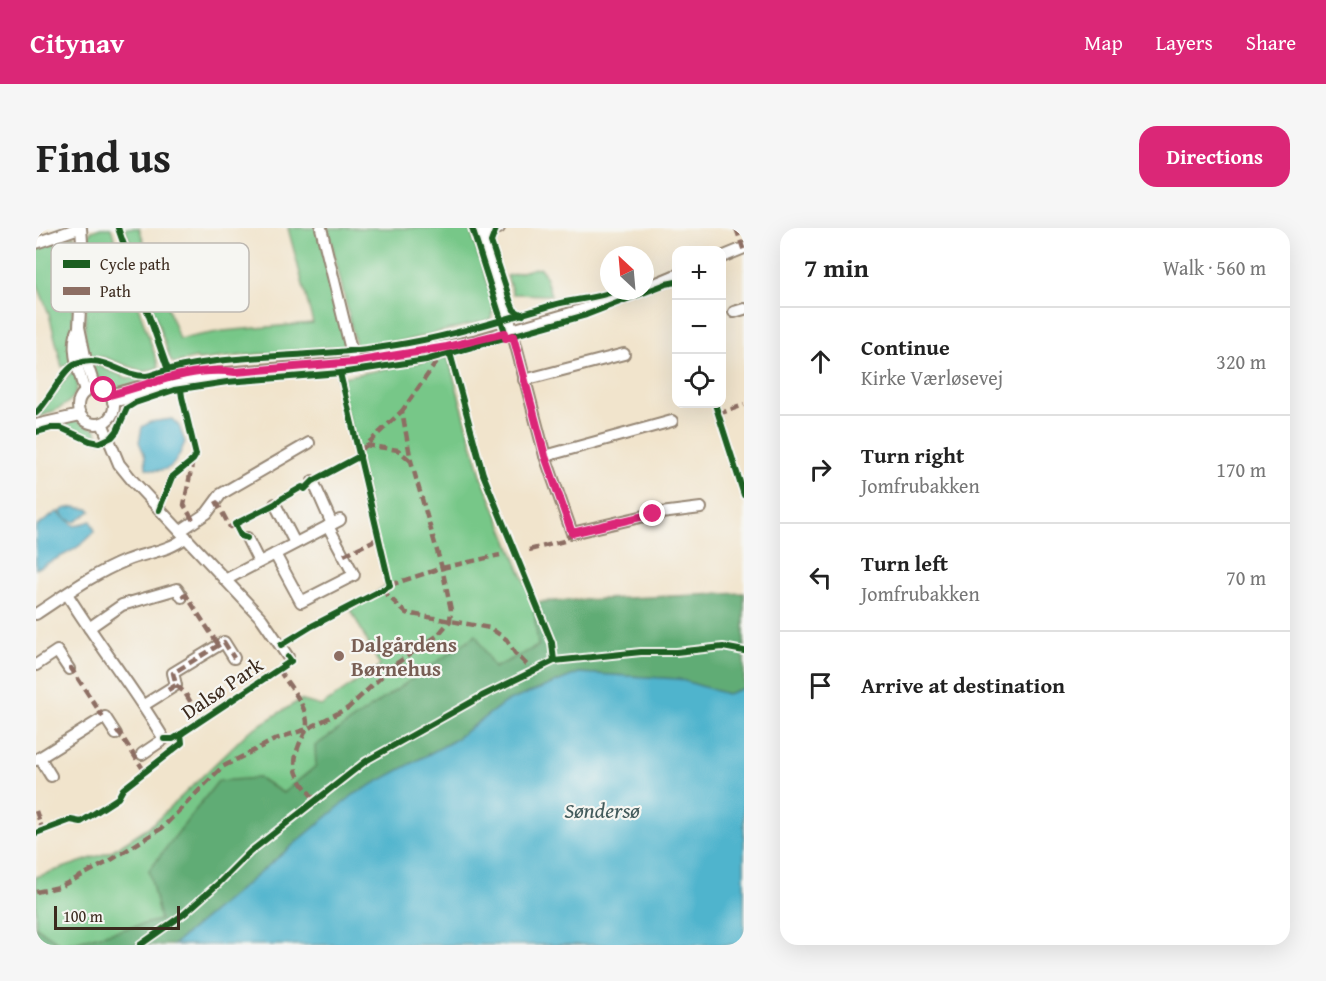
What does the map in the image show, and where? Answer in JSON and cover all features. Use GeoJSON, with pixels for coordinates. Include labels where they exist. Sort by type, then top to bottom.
{"type":"FeatureCollection","features":[{"type":"Feature","properties":{"kind":"street"},"geometry":{"type":"LineString","coordinates":[[36,243],[80,228],[82,243]]}},
{"type":"Feature","properties":{"kind":"street"},"geometry":{"type":"LineString","coordinates":[[321,228],[354,362]]}},
{"type":"Feature","properties":{"kind":"street"},"geometry":{"type":"LineString","coordinates":[[499,228],[481,231],[512,331],[545,456],[572,533],[653,514],[701,508]]}},
{"type":"Feature","properties":{"kind":"street"},"geometry":{"type":"LineString","coordinates":[[726,255],[744,248]]}},
{"type":"Feature","properties":{"kind":"street"},"geometry":{"type":"LineString","coordinates":[[654,284],[672,277]]}},
{"type":"Feature","properties":{"kind":"street"},"geometry":{"type":"LineString","coordinates":[[112,399],[215,374],[354,362],[447,347],[512,331],[614,300]]}},
{"type":"Feature","properties":{"kind":"street"},"geometry":{"type":"LineString","coordinates":[[80,312],[79,327],[90,390]]}},
{"type":"Feature","properties":{"kind":"street"},"geometry":{"type":"LineString","coordinates":[[524,380],[624,354]]}},
{"type":"Feature","properties":{"kind":"street"},"geometry":{"type":"LineString","coordinates":[[90,390],[102,390],[112,399],[112,414],[102,423],[89,423],[79,412],[80,399],[90,390]]}},
{"type":"Feature","properties":{"kind":"street"},"geometry":{"type":"LineString","coordinates":[[36,424],[40,420],[79,412]]}},
{"type":"Feature","properties":{"kind":"street"},"geometry":{"type":"LineString","coordinates":[[545,456],[672,421]]}},
{"type":"Feature","properties":{"kind":"street","name":"Dalsø Park"},"geometry":{"type":"LineString","coordinates":[[102,423],[119,464],[262,619],[288,657]]}},
{"type":"Feature","properties":{"kind":"street"},"geometry":{"type":"LineString","coordinates":[[36,614],[103,571],[127,560],[168,548],[207,513],[221,494],[309,443]]}},
{"type":"Feature","properties":{"kind":"street"},"geometry":{"type":"LineString","coordinates":[[275,554],[301,602],[354,575],[313,481]]}},
{"type":"Feature","properties":{"kind":"street"},"geometry":{"type":"LineString","coordinates":[[275,504],[295,543]]}},
{"type":"Feature","properties":{"kind":"street"},"geometry":{"type":"LineString","coordinates":[[225,580],[333,523]]}},
{"type":"Feature","properties":{"kind":"street"},"geometry":{"type":"LineString","coordinates":[[247,538],[259,562]]}},
{"type":"Feature","properties":{"kind":"street"},"geometry":{"type":"LineString","coordinates":[[89,628],[122,605],[177,589],[183,597]]}},
{"type":"Feature","properties":{"kind":"street","name":"Dalsø Park"},"geometry":{"type":"LineString","coordinates":[[67,594],[144,705],[164,739],[142,754]]}},
{"type":"Feature","properties":{"kind":"street","name":"Dalsø Park"},"geometry":{"type":"LineString","coordinates":[[144,705],[176,685],[173,673],[224,642],[234,658]]}},
{"type":"Feature","properties":{"kind":"street"},"geometry":{"type":"LineString","coordinates":[[36,665],[57,651],[69,669]]}},
{"type":"Feature","properties":{"kind":"street"},"geometry":{"type":"LineString","coordinates":[[51,776],[38,759],[105,717],[116,734]]}},
{"type":"Feature","properties":{"kind":"green space"},"geometry":{"type":"Polygon","coordinates":[[[111,228],[116,243],[88,243],[88,235],[92,231],[111,228]]]}},
{"type":"Feature","properties":{"kind":"green space"},"geometry":{"type":"Polygon","coordinates":[[[125,228],[139,228],[144,243],[130,243],[125,228]]]}},
{"type":"Feature","properties":{"kind":"green space"},"geometry":{"type":"Polygon","coordinates":[[[288,228],[318,228],[345,346],[198,360],[196,358],[175,363],[171,361],[154,312],[169,312],[179,339],[223,331],[313,323],[288,228]]]}},
{"type":"Feature","properties":{"kind":"green space"},"geometry":{"type":"Polygon","coordinates":[[[328,228],[470,228],[494,305],[491,319],[408,340],[356,346],[328,228]]]}},
{"type":"Feature","properties":{"kind":"green space"},"geometry":{"type":"Polygon","coordinates":[[[74,236],[74,243],[54,243],[74,236]]]}},
{"type":"Feature","properties":{"kind":"green space"},"geometry":{"type":"Polygon","coordinates":[[[51,244],[51,312],[73,312],[73,362],[62,367],[49,314],[36,281],[36,249],[51,244]]]}},
{"type":"Feature","properties":{"kind":"green space"},"geometry":{"type":"Polygon","coordinates":[[[540,268],[544,273],[551,295],[513,294],[507,276],[540,268]]]}},
{"type":"Feature","properties":{"kind":"green space"},"geometry":{"type":"Polygon","coordinates":[[[86,312],[140,312],[159,367],[145,372],[103,357],[89,356],[85,338],[86,312]]]}},
{"type":"Feature","properties":{"kind":"green space"},"geometry":{"type":"Polygon","coordinates":[[[448,357],[481,475],[533,602],[539,646],[494,669],[476,636],[283,793],[259,778],[161,920],[62,945],[36,927],[36,877],[110,852],[153,824],[248,732],[300,700],[321,706],[380,666],[351,610],[387,585],[352,432],[337,378],[448,357]]]}},
{"type":"Feature","properties":{"kind":"green space"},"geometry":{"type":"Polygon","coordinates":[[[91,363],[127,378],[162,378],[116,389],[94,375],[91,363]]]}},
{"type":"Feature","properties":{"kind":"green space"},"geometry":{"type":"Polygon","coordinates":[[[75,369],[77,388],[70,401],[40,417],[38,415],[67,376],[75,369]]]}},
{"type":"Feature","properties":{"kind":"green space"},"geometry":{"type":"Polygon","coordinates":[[[74,420],[95,429],[101,441],[55,424],[74,420]]]}},
{"type":"Feature","properties":{"kind":"green space"},"geometry":{"type":"Polygon","coordinates":[[[744,593],[744,688],[727,694],[678,679],[579,673],[504,703],[453,741],[353,795],[173,945],[62,945],[160,920],[149,870],[218,781],[259,778],[283,793],[316,766],[315,746],[476,635],[494,668],[538,646],[533,602],[744,593]]]}},
{"type":"Feature","properties":{"kind":"green space"},"geometry":{"type":"Polygon","coordinates":[[[36,927],[62,945],[36,945],[36,927]]]}},
{"type":"Feature","properties":{"kind":"water"},"geometry":{"type":"Polygon","coordinates":[[[172,419],[179,426],[185,442],[179,456],[167,469],[146,468],[145,456],[139,442],[142,427],[150,422],[172,419]]]}},
{"type":"Feature","properties":{"kind":"water"},"geometry":{"type":"Polygon","coordinates":[[[74,507],[91,511],[75,522],[67,519],[60,512],[74,507]]]}},
{"type":"Feature","properties":{"kind":"water"},"geometry":{"type":"Polygon","coordinates":[[[57,512],[75,526],[91,521],[95,531],[75,549],[36,569],[36,527],[57,512]]]}},
{"type":"Feature","properties":{"kind":"water","name":"Søndersø"},"geometry":{"type":"Polygon","coordinates":[[[579,673],[678,679],[727,694],[744,688],[744,945],[173,945],[353,795],[453,741],[504,703],[579,673]]]}},
{"type":"Feature","properties":{"kind":"marked path"},"geometry":{"type":"LineString","coordinates":[[736,228],[744,251]]}},
{"type":"Feature","properties":{"kind":"marked path"},"geometry":{"type":"LineString","coordinates":[[36,892],[59,887],[73,880],[108,862],[162,828],[222,767],[276,739],[307,729],[348,708],[394,665],[437,636],[450,621],[451,610],[442,568],[411,461],[402,411],[440,357]]}},
{"type":"Feature","properties":{"kind":"marked path"},"geometry":{"type":"LineString","coordinates":[[718,414],[744,405]]}},
{"type":"Feature","properties":{"kind":"marked path"},"geometry":{"type":"LineString","coordinates":[[359,452],[402,411]]}},
{"type":"Feature","properties":{"kind":"marked path"},"geometry":{"type":"LineString","coordinates":[[365,445],[398,450],[411,461]]}},
{"type":"Feature","properties":{"kind":"marked path"},"geometry":{"type":"LineString","coordinates":[[193,460],[184,505],[194,522]]}},
{"type":"Feature","properties":{"kind":"marked path"},"geometry":{"type":"LineString","coordinates":[[216,501],[230,527],[235,524]]}},
{"type":"Feature","properties":{"kind":"marked path"},"geometry":{"type":"LineString","coordinates":[[529,550],[564,541],[572,533]]}},
{"type":"Feature","properties":{"kind":"marked path"},"geometry":{"type":"LineString","coordinates":[[344,555],[379,538]]}},
{"type":"Feature","properties":{"kind":"marked path"},"geometry":{"type":"LineString","coordinates":[[390,586],[442,568],[500,555]]}},
{"type":"Feature","properties":{"kind":"marked path"},"geometry":{"type":"LineString","coordinates":[[382,590],[406,613],[490,628],[506,639],[515,653],[533,671]]}},
{"type":"Feature","properties":{"kind":"marked path"},"geometry":{"type":"LineString","coordinates":[[182,597],[186,595],[219,646]]}},
{"type":"Feature","properties":{"kind":"marked path"},"geometry":{"type":"LineString","coordinates":[[168,690],[176,685],[173,673],[224,642],[234,658]]}},
{"type":"Feature","properties":{"kind":"marked path"},"geometry":{"type":"LineString","coordinates":[[69,669],[71,668],[103,717]]}},
{"type":"Feature","properties":{"kind":"marked path"},"geometry":{"type":"LineString","coordinates":[[279,670],[300,702],[306,716],[307,726],[295,762],[301,781],[315,800]]}},
{"type":"Feature","properties":{"kind":"marked path"},"geometry":{"type":"LineString","coordinates":[[176,685],[185,693],[202,720]]}},
{"type":"Feature","properties":{"kind":"marked path"},"geometry":{"type":"LineString","coordinates":[[116,734],[119,732],[145,772]]}},
{"type":"Feature","properties":{"kind":"marked path"},"geometry":{"type":"LineString","coordinates":[[36,811],[43,831]]}},
{"type":"Feature","properties":{"kind":"cycle path"},"geometry":{"type":"LineString","coordinates":[[118,228],[123,243]]}},
{"type":"Feature","properties":{"kind":"cycle path"},"geometry":{"type":"LineString","coordinates":[[472,228],[504,329]]}},
{"type":"Feature","properties":{"kind":"cycle path"},"geometry":{"type":"LineString","coordinates":[[496,229],[491,242],[514,310],[523,315]]}},
{"type":"Feature","properties":{"kind":"cycle path"},"geometry":{"type":"LineString","coordinates":[[36,432],[61,428],[99,443],[112,437],[117,431],[127,408],[135,403],[174,390],[227,382],[340,373],[426,360],[586,315],[672,283]]}},
{"type":"Feature","properties":{"kind":"cycle path"},"geometry":{"type":"LineString","coordinates":[[36,413],[71,367],[86,361],[95,361],[128,373],[146,376],[211,362],[384,347],[445,335],[553,305],[600,296]]}},
{"type":"Feature","properties":{"kind":"cycle path"},"geometry":{"type":"LineString","coordinates":[[148,312],[168,370]]}},
{"type":"Feature","properties":{"kind":"cycle path"},"geometry":{"type":"LineString","coordinates":[[450,353],[483,474],[552,643],[554,661]]}},
{"type":"Feature","properties":{"kind":"cycle path"},"geometry":{"type":"LineString","coordinates":[[281,645],[312,626],[390,586],[340,373]]}},
{"type":"Feature","properties":{"kind":"cycle path"},"geometry":{"type":"LineString","coordinates":[[159,510],[172,477],[196,455],[181,390]]}},
{"type":"Feature","properties":{"kind":"cycle path"},"geometry":{"type":"LineString","coordinates":[[716,408],[744,495]]}},
{"type":"Feature","properties":{"kind":"cycle path"},"geometry":{"type":"LineString","coordinates":[[247,538],[241,536],[235,524],[275,504],[302,487],[305,489],[313,481],[360,456]]}},
{"type":"Feature","properties":{"kind":"cycle path"},"geometry":{"type":"LineString","coordinates":[[140,945],[184,914],[250,852],[366,761],[482,696],[554,661],[723,647],[744,651]]}},
{"type":"Feature","properties":{"kind":"cycle path"},"geometry":{"type":"LineString","coordinates":[[164,739],[173,739],[181,734],[291,661],[288,657]]}},
{"type":"Feature","properties":{"kind":"cycle path"},"geometry":{"type":"LineString","coordinates":[[36,833],[71,820],[81,822],[118,798],[123,789],[182,743],[181,734]]}},
{"type":"Feature","properties":{"kind":"place","name":"Dalgårdens Børnehus"},"geometry":{"type":"Point","coordinates":[339,656]}},
{"type":"Feature","properties":{"kind":"route"},"geometry":{"type":"LineString","coordinates":[[104,390],[110,395],[192,373],[220,370],[235,372],[354,362],[447,347],[505,333],[506,338],[513,336],[545,456],[572,533],[653,514]]}}]}
